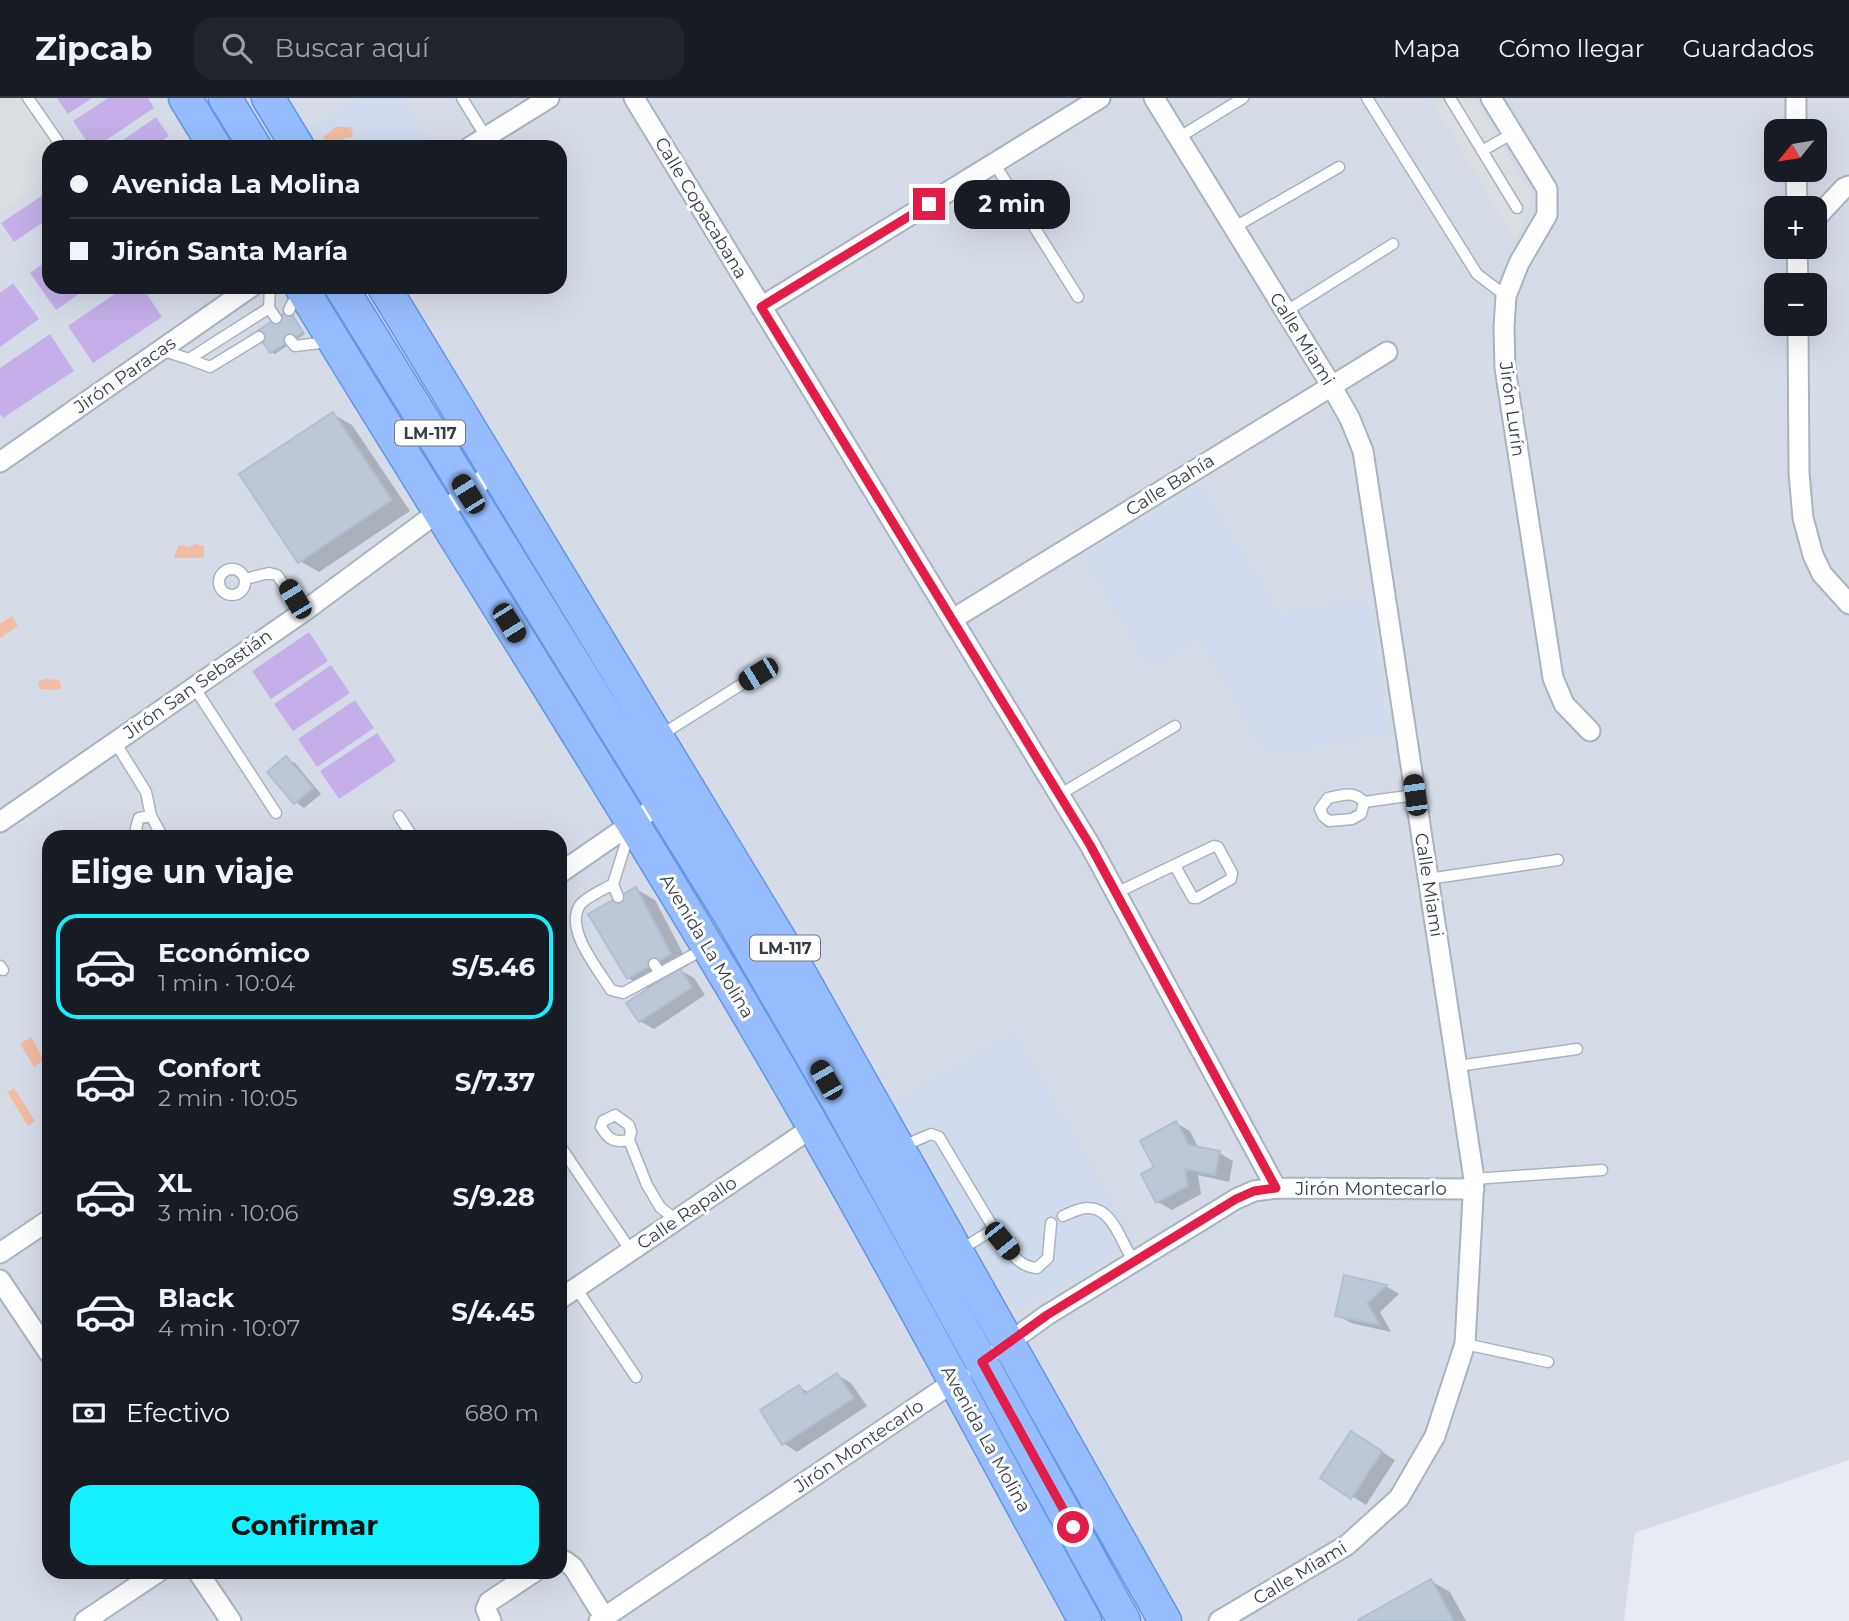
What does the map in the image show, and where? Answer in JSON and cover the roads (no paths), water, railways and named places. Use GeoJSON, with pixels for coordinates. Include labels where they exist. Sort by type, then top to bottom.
{"type":"FeatureCollection","features":[{"type":"Feature","properties":{"kind":"main road"},"geometry":{"type":"LineString","coordinates":[[185,98],[211,140]]}},
{"type":"Feature","properties":{"kind":"main road"},"geometry":{"type":"LineString","coordinates":[[268,98],[294,140]]}},
{"type":"Feature","properties":{"kind":"main road","name":"Avenida La Molina"},"geometry":{"type":"LineString","coordinates":[[345,294],[733,920],[839,1103],[1124,1621]]}},
{"type":"Feature","properties":{"kind":"main road","name":"LM-117"},"geometry":{"type":"LineString","coordinates":[[388,294],[793,961],[1165,1621]]}},
{"type":"Feature","properties":{"kind":"main road","name":"Avenida La Molina"},"geometry":{"type":"LineString","coordinates":[[297,295],[334,341],[707,947],[813,1127],[1085,1621]]}},
{"type":"Feature","properties":{"kind":"main road"},"geometry":{"type":"LineString","coordinates":[[334,341],[393,371]]}},
{"type":"Feature","properties":{"kind":"street"},"geometry":{"type":"LineString","coordinates":[[481,140],[549,98]]}},
{"type":"Feature","properties":{"kind":"street","name":"Calle Copacabana"},"geometry":{"type":"LineString","coordinates":[[634,98],[1059,795],[1116,893],[1276,1188]]}},
{"type":"Feature","properties":{"kind":"street"},"geometry":{"type":"LineString","coordinates":[[761,307],[1100,98]]}},
{"type":"Feature","properties":{"kind":"street","name":"Calle Miami"},"geometry":{"type":"LineString","coordinates":[[1154,98],[1331,385],[1358,436],[1367,467],[1474,1184],[1465,1344],[1435,1436],[1399,1498],[1348,1545],[1219,1621]]}},
{"type":"Feature","properties":{"kind":"street","name":"Jirón Lurín"},"geometry":{"type":"LineString","coordinates":[[1491,98],[1547,189],[1547,215],[1519,263],[1506,296],[1505,368],[1553,678],[1564,704],[1590,731]]}},
{"type":"Feature","properties":{"kind":"street"},"geometry":{"type":"LineString","coordinates":[[1796,98],[1796,119]]}},
{"type":"Feature","properties":{"kind":"street"},"geometry":{"type":"LineString","coordinates":[[1827,206],[1843,188],[1849,186]]}},
{"type":"Feature","properties":{"kind":"street","name":"Jirón Paracas"},"geometry":{"type":"LineString","coordinates":[[2,457],[241,294]]}},
{"type":"Feature","properties":{"kind":"street"},"geometry":{"type":"LineString","coordinates":[[1798,336],[1799,473],[1803,518],[1813,555],[1822,575],[1849,604]]}},
{"type":"Feature","properties":{"kind":"street","name":"Calle Bahía"},"geometry":{"type":"LineString","coordinates":[[953,619],[1387,352]]}},
{"type":"Feature","properties":{"kind":"street","name":"Jirón San Sebastián"},"geometry":{"type":"LineString","coordinates":[[0,822],[303,612],[468,494],[494,469]]}},
{"type":"Feature","properties":{"kind":"street"},"geometry":{"type":"LineString","coordinates":[[567,868],[660,804]]}},
{"type":"Feature","properties":{"kind":"street","name":"Calle Rapallo"},"geometry":{"type":"LineString","coordinates":[[568,1294],[813,1127]]}},
{"type":"Feature","properties":{"kind":"street","name":"Jirón Montecarlo"},"geometry":{"type":"LineString","coordinates":[[602,1619],[982,1362],[1047,1315],[1245,1195],[1276,1188],[1474,1184]]}},
{"type":"Feature","properties":{"kind":"street"},"geometry":{"type":"LineString","coordinates":[[0,1253],[42,1225]]}},
{"type":"Feature","properties":{"kind":"street"},"geometry":{"type":"LineString","coordinates":[[0,1280],[42,1343]]}},
{"type":"Feature","properties":{"kind":"street"},"geometry":{"type":"LineString","coordinates":[[567,1562],[573,1567],[602,1619]]}},
{"type":"Feature","properties":{"kind":"street"},"geometry":{"type":"LineString","coordinates":[[85,1621],[148,1579]]}},
{"type":"Feature","properties":{"kind":"street"},"geometry":{"type":"LineString","coordinates":[[203,1579],[231,1621]]}},
{"type":"Feature","properties":{"kind":"street"},"geometry":{"type":"LineString","coordinates":[[491,1621],[486,1609],[489,1602],[524,1579]]}},
{"type":"Feature","properties":{"kind":"lane"},"geometry":{"type":"LineString","coordinates":[[28,98],[57,140]]}},
{"type":"Feature","properties":{"kind":"lane"},"geometry":{"type":"LineString","coordinates":[[462,98],[477,140]]}},
{"type":"Feature","properties":{"kind":"lane"},"geometry":{"type":"LineString","coordinates":[[1178,138],[1243,98]]}},
{"type":"Feature","properties":{"kind":"lane"},"geometry":{"type":"LineString","coordinates":[[1367,98],[1477,274],[1506,296]]}},
{"type":"Feature","properties":{"kind":"lane"},"geometry":{"type":"LineString","coordinates":[[1450,98],[1517,208]]}},
{"type":"Feature","properties":{"kind":"lane"},"geometry":{"type":"LineString","coordinates":[[1482,151],[1513,132]]}},
{"type":"Feature","properties":{"kind":"lane"},"geometry":{"type":"LineString","coordinates":[[994,163],[1078,297]]}},
{"type":"Feature","properties":{"kind":"lane"},"geometry":{"type":"LineString","coordinates":[[1233,229],[1339,167]]}},
{"type":"Feature","properties":{"kind":"lane"},"geometry":{"type":"LineString","coordinates":[[1284,312],[1393,244]]}},
{"type":"Feature","properties":{"kind":"lane"},"geometry":{"type":"LineString","coordinates":[[270,294],[269,308],[275,318]]}},
{"type":"Feature","properties":{"kind":"lane"},"geometry":{"type":"LineString","coordinates":[[189,359],[269,308]]}},
{"type":"Feature","properties":{"kind":"lane"},"geometry":{"type":"LineString","coordinates":[[161,350],[210,367],[258,337]]}},
{"type":"Feature","properties":{"kind":"lane"},"geometry":{"type":"LineString","coordinates":[[290,340],[295,346],[334,341]]}},
{"type":"Feature","properties":{"kind":"lane"},"geometry":{"type":"LineString","coordinates":[[245,579],[269,573],[277,575],[303,612]]}},
{"type":"Feature","properties":{"kind":"lane"},"geometry":{"type":"LineString","coordinates":[[657,737],[758,674]]}},
{"type":"Feature","properties":{"kind":"lane"},"geometry":{"type":"LineString","coordinates":[[194,687],[276,813]]}},
{"type":"Feature","properties":{"kind":"lane"},"geometry":{"type":"LineString","coordinates":[[1059,795],[1175,726]]}},
{"type":"Feature","properties":{"kind":"lane"},"geometry":{"type":"LineString","coordinates":[[115,742],[146,792],[151,816],[159,830]]}},
{"type":"Feature","properties":{"kind":"lane"},"geometry":{"type":"LineString","coordinates":[[1364,802],[1415,795]]}},
{"type":"Feature","properties":{"kind":"lane"},"geometry":{"type":"LineString","coordinates":[[137,830],[139,818],[151,816]]}},
{"type":"Feature","properties":{"kind":"lane"},"geometry":{"type":"LineString","coordinates":[[399,816],[408,830]]}},
{"type":"Feature","properties":{"kind":"lane"},"geometry":{"type":"LineString","coordinates":[[618,897],[613,884],[632,823]]}},
{"type":"Feature","properties":{"kind":"lane"},"geometry":{"type":"LineString","coordinates":[[1116,893],[1214,846],[1218,847],[1231,873],[1231,879],[1193,898],[1175,866]]}},
{"type":"Feature","properties":{"kind":"lane"},"geometry":{"type":"LineString","coordinates":[[1428,879],[1558,860]]}},
{"type":"Feature","properties":{"kind":"lane"},"geometry":{"type":"LineString","coordinates":[[613,884],[581,904],[576,916],[576,930],[583,946],[611,990],[623,993],[707,947]]}},
{"type":"Feature","properties":{"kind":"lane"},"geometry":{"type":"LineString","coordinates":[[654,964],[660,973]]}},
{"type":"Feature","properties":{"kind":"lane"},"geometry":{"type":"LineString","coordinates":[[1458,1066],[1577,1049]]}},
{"type":"Feature","properties":{"kind":"lane"},"geometry":{"type":"LineString","coordinates":[[899,1148],[916,1138],[931,1134],[939,1137],[994,1229],[1017,1260],[1027,1267],[1037,1268],[1048,1258],[1051,1223]]}},
{"type":"Feature","properties":{"kind":"lane"},"geometry":{"type":"LineString","coordinates":[[629,1140],[660,1208],[676,1220]]}},
{"type":"Feature","properties":{"kind":"lane"},"geometry":{"type":"LineString","coordinates":[[567,1156],[631,1251]]}},
{"type":"Feature","properties":{"kind":"lane"},"geometry":{"type":"LineString","coordinates":[[1474,1184],[1602,1170]]}},
{"type":"Feature","properties":{"kind":"lane"},"geometry":{"type":"LineString","coordinates":[[1063,1216],[1087,1207],[1103,1211],[1134,1261]]}},
{"type":"Feature","properties":{"kind":"lane"},"geometry":{"type":"LineString","coordinates":[[958,1251],[994,1229]]}},
{"type":"Feature","properties":{"kind":"lane"},"geometry":{"type":"LineString","coordinates":[[568,1294],[636,1377]]}},
{"type":"Feature","properties":{"kind":"lane"},"geometry":{"type":"LineString","coordinates":[[1465,1344],[1548,1362]]}}]}
